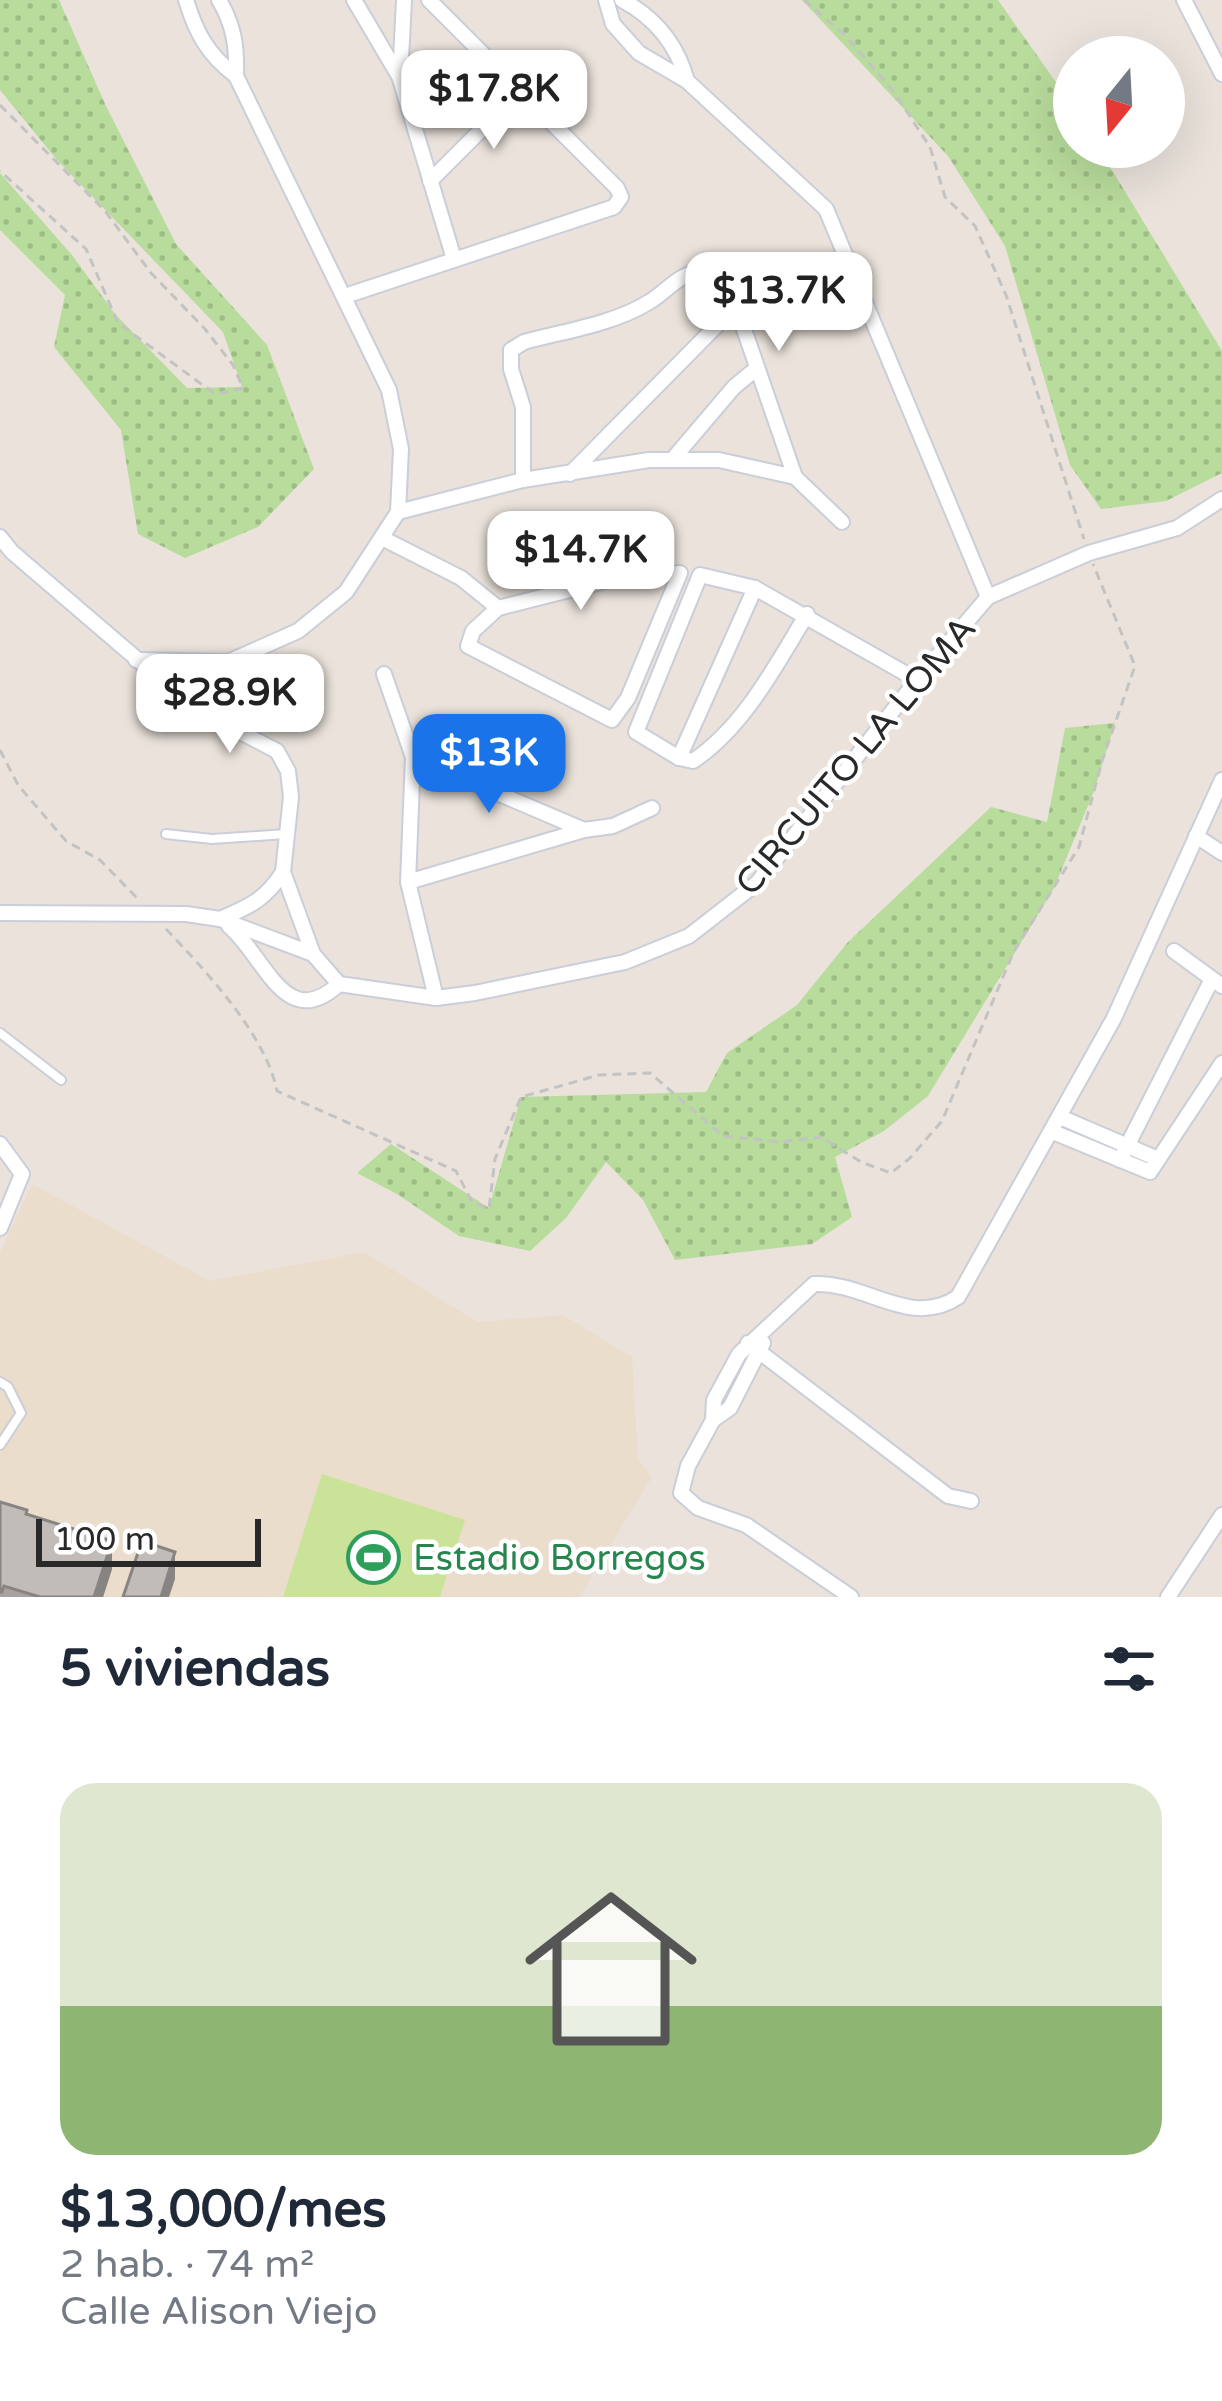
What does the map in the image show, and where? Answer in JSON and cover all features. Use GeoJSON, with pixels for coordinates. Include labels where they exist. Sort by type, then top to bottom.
{"type":"FeatureCollection","features":[{"type":"Feature","properties":{"kind":"street"},"geometry":{"type":"LineString","coordinates":[[136,660],[229,662],[298,631],[346,592],[398,512],[401,449],[388,390],[236,76],[196,34],[186,0]]}},
{"type":"Feature","properties":{"kind":"street"},"geometry":{"type":"LineString","coordinates":[[219,0],[230,18],[237,48],[236,76]]}},
{"type":"Feature","properties":{"kind":"street"},"geometry":{"type":"LineString","coordinates":[[353,0],[400,79],[454,259]]}},
{"type":"Feature","properties":{"kind":"street"},"geometry":{"type":"LineString","coordinates":[[400,79],[404,0]]}},
{"type":"Feature","properties":{"kind":"street"},"geometry":{"type":"LineString","coordinates":[[345,296],[614,207],[621,197],[522,89],[429,0]]}},
{"type":"Feature","properties":{"kind":"street"},"geometry":{"type":"LineString","coordinates":[[606,0],[613,24],[639,53],[688,80],[826,209],[988,597]]}},
{"type":"Feature","properties":{"kind":"street"},"geometry":{"type":"LineString","coordinates":[[622,0],[660,27],[680,54],[688,80]]}},
{"type":"Feature","properties":{"kind":"street"},"geometry":{"type":"LineString","coordinates":[[1184,0],[1222,74]]}},
{"type":"Feature","properties":{"kind":"street"},"geometry":{"type":"LineString","coordinates":[[430,181],[522,89]]}},
{"type":"Feature","properties":{"kind":"street"},"geometry":{"type":"LineString","coordinates":[[523,480],[523,406],[511,369],[512,350],[524,342],[625,314],[650,302],[685,274],[707,273],[724,282],[736,306],[795,477],[842,522]]}},
{"type":"Feature","properties":{"kind":"street"},"geometry":{"type":"LineString","coordinates":[[570,474],[736,306]]}},
{"type":"Feature","properties":{"kind":"street"},"geometry":{"type":"LineString","coordinates":[[672,460],[734,387],[757,368]]}},
{"type":"Feature","properties":{"kind":"street"},"geometry":{"type":"LineString","coordinates":[[398,512],[523,480],[649,460],[719,460],[795,477]]}},
{"type":"Feature","properties":{"kind":"street","name":"CIRCUITO LA LOMA"},"geometry":{"type":"LineString","coordinates":[[220,919],[239,935],[286,994],[301,1002],[324,998],[339,984],[436,998],[475,994],[661,950],[715,919],[757,883],[988,597],[1089,553],[1177,528],[1222,501]]}},
{"type":"Feature","properties":{"kind":"street"},"geometry":{"type":"LineString","coordinates":[[0,537],[194,708],[277,751],[288,771],[291,796],[283,872],[313,954],[339,984]]}},
{"type":"Feature","properties":{"kind":"street"},"geometry":{"type":"LineString","coordinates":[[382,538],[461,578],[498,608]]}},
{"type":"Feature","properties":{"kind":"street"},"geometry":{"type":"LineString","coordinates":[[680,573],[628,698],[612,720],[468,646],[473,631],[498,608],[609,580],[680,573]]}},
{"type":"Feature","properties":{"kind":"street"},"geometry":{"type":"LineString","coordinates":[[807,614],[758,694],[705,753],[693,760],[679,758],[636,732],[700,575],[755,588],[807,614],[917,680]]}},
{"type":"Feature","properties":{"kind":"street"},"geometry":{"type":"LineString","coordinates":[[679,758],[755,588]]}},
{"type":"Feature","properties":{"kind":"street"},"geometry":{"type":"LineString","coordinates":[[222,724],[229,662]]}},
{"type":"Feature","properties":{"kind":"street"},"geometry":{"type":"LineString","coordinates":[[384,674],[413,757],[408,882],[436,998]]}},
{"type":"Feature","properties":{"kind":"street"},"geometry":{"type":"LineString","coordinates":[[413,757],[584,830]]}},
{"type":"Feature","properties":{"kind":"street"},"geometry":{"type":"LineString","coordinates":[[851,1597],[746,1525],[698,1508],[681,1492],[688,1466],[712,1420],[730,1408],[765,1332],[814,1284],[834,1283],[916,1310],[939,1310],[958,1297],[1114,1018],[1222,780]]}},
{"type":"Feature","properties":{"kind":"street"},"geometry":{"type":"LineString","coordinates":[[408,882],[584,830],[613,826],[652,808]]}},
{"type":"Feature","properties":{"kind":"street"},"geometry":{"type":"LineString","coordinates":[[1207,813],[1222,823]]}},
{"type":"Feature","properties":{"kind":"street"},"geometry":{"type":"LineString","coordinates":[[1196,836],[1222,853]]}},
{"type":"Feature","properties":{"kind":"street"},"geometry":{"type":"LineString","coordinates":[[220,919],[269,894],[283,872]]}},
{"type":"Feature","properties":{"kind":"street"},"geometry":{"type":"LineString","coordinates":[[0,913],[220,919],[313,954]]}},
{"type":"Feature","properties":{"kind":"street"},"geometry":{"type":"LineString","coordinates":[[1120,1160],[1217,982],[1174,951]]}},
{"type":"Feature","properties":{"kind":"street"},"geometry":{"type":"LineString","coordinates":[[1154,1166],[1222,1064]]}},
{"type":"Feature","properties":{"kind":"street"},"geometry":{"type":"LineString","coordinates":[[1056,1124],[1130,1144],[1154,1166]]}},
{"type":"Feature","properties":{"kind":"street"},"geometry":{"type":"LineString","coordinates":[[1056,1124],[1120,1160],[1154,1166]]}},
{"type":"Feature","properties":{"kind":"street"},"geometry":{"type":"LineString","coordinates":[[0,1144],[22,1174],[0,1228]]}},
{"type":"Feature","properties":{"kind":"street"},"geometry":{"type":"LineString","coordinates":[[754,1348],[949,1496],[970,1501]]}},
{"type":"Feature","properties":{"kind":"street"},"geometry":{"type":"LineString","coordinates":[[1168,1597],[1222,1515]]}},
{"type":"Feature","properties":{"kind":"lane"},"geometry":{"type":"LineString","coordinates":[[166,834],[212,839],[286,834]]}},
{"type":"Feature","properties":{"kind":"lane"},"geometry":{"type":"LineString","coordinates":[[0,1034],[61,1081]]}},
{"type":"Feature","properties":{"kind":"lane"},"geometry":{"type":"LineString","coordinates":[[0,1382],[8,1387],[21,1413],[0,1444]]}},
{"type":"Feature","properties":{"kind":"path"},"geometry":{"type":"LineString","coordinates":[[0,750],[18,785],[66,841],[100,860],[205,969],[274,1073],[278,1091],[456,1171],[472,1202],[489,1209],[495,1159],[521,1096],[599,1075],[650,1072],[723,1136],[782,1142],[821,1137],[861,1162],[891,1173],[910,1158],[942,1121],[1014,951],[1079,847],[1102,761],[1136,666],[1063,482],[1006,296],[975,226],[946,197],[931,147],[894,92],[844,35],[803,0]]}},
{"type":"Feature","properties":{"kind":"path"},"geometry":{"type":"LineString","coordinates":[[0,105],[105,211],[152,273],[205,328],[233,365],[243,388],[214,394],[118,322],[86,249],[0,171]]}},
{"type":"Feature","properties":{"kind":"shaded area"},"geometry":{"type":"Polygon","coordinates":[[[32,1184],[210,1281],[364,1252],[477,1322],[563,1315],[632,1357],[638,1459],[652,1477],[579,1597],[0,1597],[0,1253],[32,1184]]]}},
{"type":"Feature","properties":{"kind":"green space"},"geometry":{"type":"Polygon","coordinates":[[[0,0],[59,0],[176,244],[267,345],[314,469],[258,527],[185,558],[138,534],[121,430],[54,347],[65,295],[0,230],[0,173],[72,255],[115,314],[187,388],[242,387],[223,332],[57,160],[0,90],[0,0]]]}},
{"type":"Feature","properties":{"kind":"green space"},"geometry":{"type":"Polygon","coordinates":[[[802,0],[998,0],[1053,78],[1053,168],[1111,168],[1222,351],[1222,473],[1166,501],[1101,509],[1070,465],[1005,246],[948,156],[802,0]]]}},
{"type":"Feature","properties":{"kind":"green space"},"geometry":{"type":"Polygon","coordinates":[[[1115,723],[1094,791],[1054,888],[928,1096],[884,1131],[835,1157],[852,1217],[812,1244],[675,1260],[643,1200],[606,1162],[566,1218],[530,1251],[459,1236],[357,1173],[391,1144],[489,1208],[521,1097],[706,1092],[727,1053],[797,1005],[848,942],[991,807],[1047,822],[1065,728],[1115,723]]]}},
{"type":"Feature","properties":{"kind":"green space","name":"Estadio Borregos"},"geometry":{"type":"Polygon","coordinates":[[[322,1474],[465,1520],[440,1597],[283,1597],[322,1474]]]}},
{"type":"Feature","properties":{"kind":"building"},"geometry":{"type":"Polygon","coordinates":[[[0,1502],[112,1541],[94,1597],[40,1597],[4,1586],[0,1592],[0,1502]]]}},
{"type":"Feature","properties":{"kind":"building"},"geometry":{"type":"Polygon","coordinates":[[[142,1541],[175,1552],[161,1597],[123,1597],[142,1541]]]}},
{"type":"Feature","properties":{"kind":"place","name":"Estadio Borregos"},"geometry":{"type":"Point","coordinates":[374,1558]}}]}
